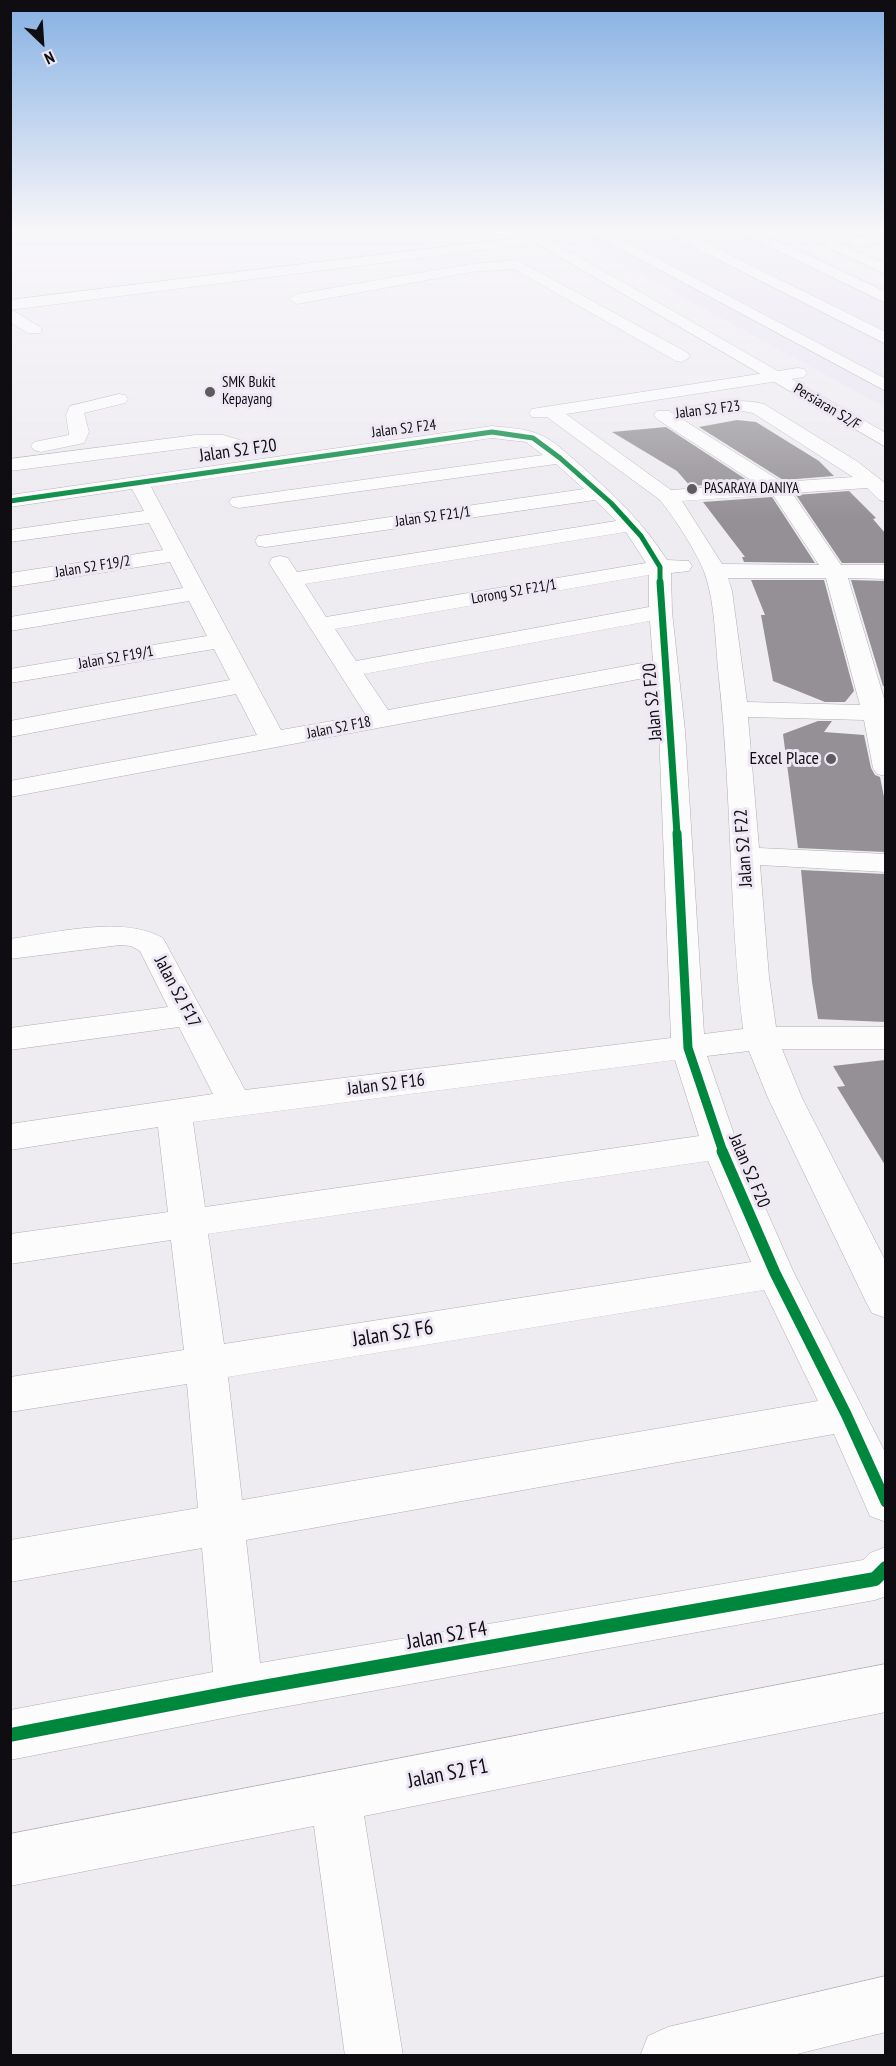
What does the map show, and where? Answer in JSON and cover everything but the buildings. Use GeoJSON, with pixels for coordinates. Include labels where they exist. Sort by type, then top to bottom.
{"type":"FeatureCollection","features":[{"type":"Feature","properties":{"kind":"street"},"geometry":{"type":"LineString","coordinates":[[28,325],[34,330]]}},
{"type":"Feature","properties":{"kind":"street"},"geometry":{"type":"LineString","coordinates":[[627,325],[682,357]]}},
{"type":"Feature","properties":{"kind":"street","name":"Persiaran S2/F"},"geometry":{"type":"LineString","coordinates":[[700,325],[775,368]]}},
{"type":"Feature","properties":{"kind":"street","name":"Persiaran S2/F"},"geometry":{"type":"LineString","coordinates":[[710,325],[885,441]]}},
{"type":"Feature","properties":{"kind":"street"},"geometry":{"type":"LineString","coordinates":[[771,325],[885,386]]}},
{"type":"Feature","properties":{"kind":"street"},"geometry":{"type":"LineString","coordinates":[[785,333],[835,325]]}},
{"type":"Feature","properties":{"kind":"street"},"geometry":{"type":"LineString","coordinates":[[857,325],[885,339]]}},
{"type":"Feature","properties":{"kind":"street"},"geometry":{"type":"LineString","coordinates":[[775,368],[820,352]]}},
{"type":"Feature","properties":{"kind":"street","name":"Jalan S2 F24"},"geometry":{"type":"LineString","coordinates":[[16,465],[213,462],[246,448],[550,411],[775,368],[798,373]]}},
{"type":"Feature","properties":{"kind":"street","name":"Persiaran S2/F"},"geometry":{"type":"LineString","coordinates":[[798,373],[885,422]]}},
{"type":"Feature","properties":{"kind":"street"},"geometry":{"type":"LineString","coordinates":[[16,465],[77,438],[80,432],[75,415],[76,410],[119,399]]}},
{"type":"Feature","properties":{"kind":"street","name":"Jalan S2 F23"},"geometry":{"type":"LineString","coordinates":[[640,418],[737,405],[758,408],[851,465],[879,489]]}},
{"type":"Feature","properties":{"kind":"street","name":"Jalan S2 F22"},"geometry":{"type":"LineString","coordinates":[[550,411],[585,427],[667,496],[679,510],[713,568],[721,591],[735,709],[753,977],[761,1038],[785,1098],[885,1302]]}},
{"type":"Feature","properties":{"kind":"street"},"geometry":{"type":"LineString","coordinates":[[663,415],[778,489],[835,572],[880,713],[885,768]]}},
{"type":"Feature","properties":{"kind":"street","name":"Jalan S2 F20"},"geometry":{"type":"LineString","coordinates":[[10,501],[139,483],[213,462],[492,432],[533,438],[601,493],[641,536],[660,567],[672,731],[688,1048],[720,1146],[776,1274],[846,1414],[885,1502]]}},
{"type":"Feature","properties":{"kind":"street"},"geometry":{"type":"LineString","coordinates":[[16,465],[196,441],[222,441],[246,448]]}},
{"type":"Feature","properties":{"kind":"street"},"geometry":{"type":"LineString","coordinates":[[239,502],[560,458]]}},
{"type":"Feature","properties":{"kind":"street"},"geometry":{"type":"LineString","coordinates":[[213,462],[382,720]]}},
{"type":"Feature","properties":{"kind":"street"},"geometry":{"type":"LineString","coordinates":[[139,483],[273,740]]}},
{"type":"Feature","properties":{"kind":"street"},"geometry":{"type":"LineString","coordinates":[[667,496],[778,489],[879,489]]}},
{"type":"Feature","properties":{"kind":"street","name":"Jalan S2 F21/1"},"geometry":{"type":"LineString","coordinates":[[266,541],[601,493]]}},
{"type":"Feature","properties":{"kind":"street"},"geometry":{"type":"LineString","coordinates":[[10,536],[156,516]]}},
{"type":"Feature","properties":{"kind":"street"},"geometry":{"type":"LineString","coordinates":[[291,580],[631,525]]}},
{"type":"Feature","properties":{"kind":"street","name":"Jalan S2 F19/2"},"geometry":{"type":"LineString","coordinates":[[10,580],[176,555]]}},
{"type":"Feature","properties":{"kind":"street","name":"Lorong S2 F21/1"},"geometry":{"type":"LineString","coordinates":[[319,625],[660,567],[885,572]]}},
{"type":"Feature","properties":{"kind":"street"},"geometry":{"type":"LineString","coordinates":[[10,624],[196,593]]}},
{"type":"Feature","properties":{"kind":"street"},"geometry":{"type":"LineString","coordinates":[[348,670],[662,612]]}},
{"type":"Feature","properties":{"kind":"street","name":"Jalan S2 F19/1"},"geometry":{"type":"LineString","coordinates":[[10,676],[221,641]]}},
{"type":"Feature","properties":{"kind":"street","name":"Jalan S2 F18"},"geometry":{"type":"LineString","coordinates":[[10,789],[667,666]]}},
{"type":"Feature","properties":{"kind":"street"},"geometry":{"type":"LineString","coordinates":[[10,729],[244,685]]}},
{"type":"Feature","properties":{"kind":"street"},"geometry":{"type":"LineString","coordinates":[[735,709],[880,713]]}},
{"type":"Feature","properties":{"kind":"street"},"geometry":{"type":"LineString","coordinates":[[746,856],[885,863]]}},
{"type":"Feature","properties":{"kind":"street","name":"Jalan S2 F17"},"geometry":{"type":"LineString","coordinates":[[10,949],[120,935],[138,937],[152,945],[235,1103]]}},
{"type":"Feature","properties":{"kind":"street"},"geometry":{"type":"LineString","coordinates":[[10,1039],[189,1015]]}},
{"type":"Feature","properties":{"kind":"street","name":"Jalan S2 F16"},"geometry":{"type":"LineString","coordinates":[[10,1137],[235,1103],[761,1038],[885,1038]]}},
{"type":"Feature","properties":{"kind":"street"},"geometry":{"type":"LineString","coordinates":[[174,1112],[206,1364],[238,1691]]}},
{"type":"Feature","properties":{"kind":"street"},"geometry":{"type":"LineString","coordinates":[[10,1249],[720,1146]]}},
{"type":"Feature","properties":{"kind":"street","name":"Jalan S2 F6"},"geometry":{"type":"LineString","coordinates":[[10,1395],[776,1274]]}},
{"type":"Feature","properties":{"kind":"street"},"geometry":{"type":"LineString","coordinates":[[10,1562],[846,1414]]}},
{"type":"Feature","properties":{"kind":"street","name":"Jalan S2 F4"},"geometry":{"type":"LineString","coordinates":[[10,1735],[238,1691],[875,1579],[885,1568]]}},
{"type":"Feature","properties":{"kind":"street","name":"Jalan S2 F1"},"geometry":{"type":"LineString","coordinates":[[10,1860],[885,1688]]}},
{"type":"Feature","properties":{"kind":"street"},"geometry":{"type":"LineString","coordinates":[[335,1796],[374,2055]]}},
{"type":"Feature","properties":{"kind":"street"},"geometry":{"type":"LineString","coordinates":[[668,2055],[885,2004]]}},
{"type":"Feature","properties":{"kind":"shaded area"},"geometry":{"type":"Polygon","coordinates":[[[735,325],[885,325],[885,407],[735,325]]]}},
{"type":"Feature","properties":{"kind":"cycle path"},"geometry":{"type":"LineString","coordinates":[[10,501],[492,432],[533,438],[560,458],[611,503],[641,536],[660,567],[661,612],[672,731],[688,1048],[720,1146],[775,1273],[846,1414],[886,1502]]}},
{"type":"Feature","properties":{"kind":"cycle path"},"geometry":{"type":"LineString","coordinates":[[10,1735],[239,1691],[875,1579],[886,1568]]}},
{"type":"Feature","properties":{"kind":"place","name":"SMK Bukit Kepayang"},"geometry":{"type":"Point","coordinates":[210,392]}},
{"type":"Feature","properties":{"kind":"place","name":"PASARAYA DANIYA"},"geometry":{"type":"Point","coordinates":[692,489]}},
{"type":"Feature","properties":{"kind":"place","name":"Excel Place"},"geometry":{"type":"Point","coordinates":[831,759]}}]}
